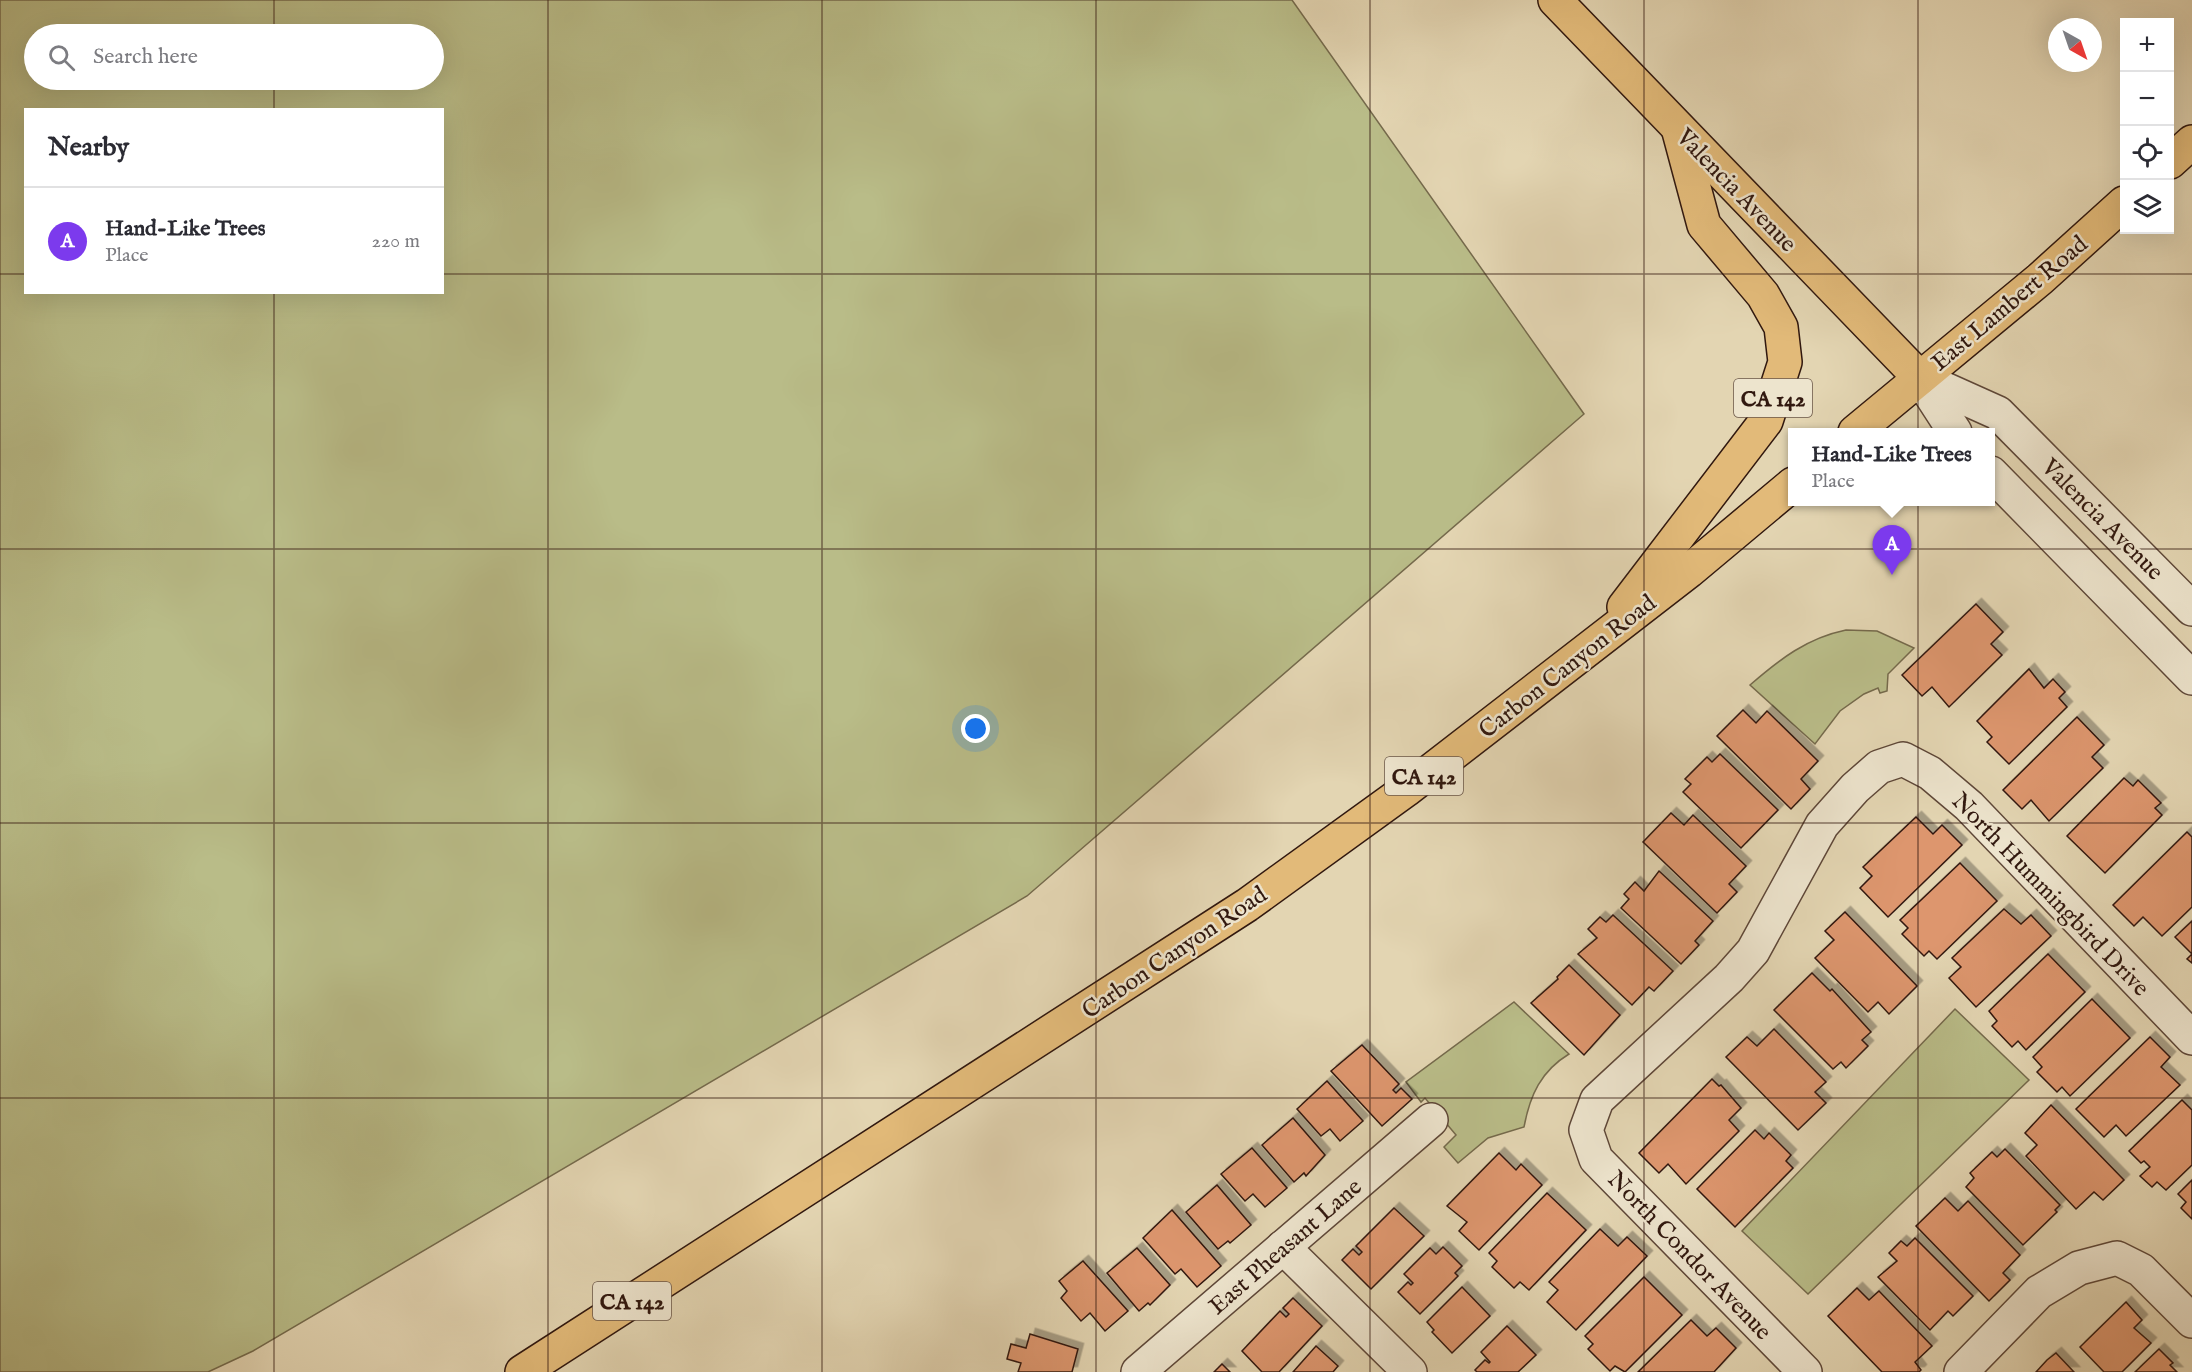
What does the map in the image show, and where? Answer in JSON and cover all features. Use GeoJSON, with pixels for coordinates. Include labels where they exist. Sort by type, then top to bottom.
{"type":"FeatureCollection","features":[{"type":"Feature","properties":{"kind":"main road","name":"Valencia Avenue"},"geometry":{"type":"LineString","coordinates":[[1555,0],[1920,378]]}},
{"type":"Feature","properties":{"kind":"main road","name":"CA 142"},"geometry":{"type":"LineString","coordinates":[[1597,642],[1766,421],[1785,362],[1781,327],[1763,295],[1704,225],[1678,128]]}},
{"type":"Feature","properties":{"kind":"main road"},"geometry":{"type":"LineString","coordinates":[[2174,158],[2192,142]]}},
{"type":"Feature","properties":{"kind":"main road","name":"East Lambert Road"},"geometry":{"type":"LineString","coordinates":[[1920,378],[2040,279],[2120,207]]}},
{"type":"Feature","properties":{"kind":"main road"},"geometry":{"type":"LineString","coordinates":[[1860,428],[1920,378]]}},
{"type":"Feature","properties":{"kind":"main road","name":"Carbon Canyon Road"},"geometry":{"type":"LineString","coordinates":[[522,1372],[1247,905],[1406,790],[1689,571],[1788,488]]}},
{"type":"Feature","properties":{"kind":"street","name":"Valencia Avenue"},"geometry":{"type":"LineString","coordinates":[[1920,378],[1952,428]]}},
{"type":"Feature","properties":{"kind":"street","name":"Valencia Avenue"},"geometry":{"type":"LineString","coordinates":[[1920,378],[1998,413],[2192,609]]}},
{"type":"Feature","properties":{"kind":"street","name":"Valencia Avenue"},"geometry":{"type":"LineString","coordinates":[[1995,477],[2192,678]]}},
{"type":"Feature","properties":{"kind":"street","name":"North Hummingbird Drive"},"geometry":{"type":"LineString","coordinates":[[1586,1130],[1597,1100],[1729,978],[1753,951],[1822,825],[1855,788],[1879,767],[1903,759],[1930,773],[1969,806],[2192,1038]]}},
{"type":"Feature","properties":{"kind":"street","name":"East Pheasant Lane"},"geometry":{"type":"LineString","coordinates":[[1138,1372],[1431,1120]]}},
{"type":"Feature","properties":{"kind":"street","name":"North Condor Avenue"},"geometry":{"type":"LineString","coordinates":[[1586,1130],[1596,1159],[1805,1372]]}},
{"type":"Feature","properties":{"kind":"street"},"geometry":{"type":"LineString","coordinates":[[1283,1247],[1410,1372]]}},
{"type":"Feature","properties":{"kind":"street"},"geometry":{"type":"LineString","coordinates":[[1961,1372],[2038,1292],[2079,1268],[2116,1258],[2141,1270],[2192,1321]]}},
{"type":"Feature","properties":{"kind":"green space"},"geometry":{"type":"Polygon","coordinates":[[[0,0],[1292,0],[1584,414],[1027,896],[253,1351],[208,1372],[0,1372],[0,0]]]}},
{"type":"Feature","properties":{"kind":"green space"},"geometry":{"type":"Polygon","coordinates":[[[1846,630],[1877,631],[1914,648],[1888,674],[1887,691],[1880,693],[1878,688],[1864,694],[1840,711],[1815,744],[1750,685],[1806,644],[1846,630]]]}},
{"type":"Feature","properties":{"kind":"green space"},"geometry":{"type":"Polygon","coordinates":[[[1514,1002],[1569,1054],[1551,1068],[1538,1085],[1533,1094],[1524,1127],[1488,1138],[1458,1163],[1444,1147],[1456,1135],[1425,1098],[1421,1102],[1406,1082],[1514,1002]]]}},
{"type":"Feature","properties":{"kind":"green space"},"geometry":{"type":"Polygon","coordinates":[[[1955,1009],[2029,1080],[1808,1294],[1742,1231],[1955,1009]]]}},
{"type":"Feature","properties":{"kind":"building"},"geometry":{"type":"Polygon","coordinates":[[[1976,604],[2003,632],[1991,644],[2002,655],[1949,707],[1932,687],[1922,696],[1902,675],[1976,604]]]}},
{"type":"Feature","properties":{"kind":"building"},"geometry":{"type":"Polygon","coordinates":[[[2029,669],[2044,688],[2053,679],[2065,692],[2059,698],[2067,707],[2009,764],[1987,742],[1992,737],[1977,721],[2029,669]]]}},
{"type":"Feature","properties":{"kind":"building"},"geometry":{"type":"Polygon","coordinates":[[[1743,710],[1756,723],[1767,711],[1818,761],[1801,779],[1810,789],[1791,809],[1717,736],[1743,710]]]}},
{"type":"Feature","properties":{"kind":"building"},"geometry":{"type":"Polygon","coordinates":[[[2077,717],[2104,745],[2092,757],[2103,768],[2049,821],[2031,800],[2022,809],[2003,790],[2077,717]]]}},
{"type":"Feature","properties":{"kind":"building"},"geometry":{"type":"Polygon","coordinates":[[[1720,754],[1778,810],[1741,848],[1683,792],[1691,784],[1685,779],[1707,757],[1712,762],[1720,754]]]}},
{"type":"Feature","properties":{"kind":"building"},"geometry":{"type":"Polygon","coordinates":[[[2124,778],[2133,786],[2138,780],[2161,803],[2155,808],[2162,815],[2105,873],[2067,836],[2124,778]]]}},
{"type":"Feature","properties":{"kind":"building"},"geometry":{"type":"Polygon","coordinates":[[[1671,813],[1684,825],[1693,815],[1746,866],[1729,884],[1737,892],[1717,913],[1643,842],[1671,813]]]}},
{"type":"Feature","properties":{"kind":"building"},"geometry":{"type":"Polygon","coordinates":[[[1916,817],[1933,834],[1942,825],[1962,845],[1888,917],[1860,888],[1872,876],[1863,867],[1916,817]]]}},
{"type":"Feature","properties":{"kind":"building"},"geometry":{"type":"Polygon","coordinates":[[[2187,832],[2192,837],[2192,907],[2162,936],[2143,917],[2134,926],[2113,905],[2187,832]]]}},
{"type":"Feature","properties":{"kind":"building"},"geometry":{"type":"Polygon","coordinates":[[[1960,863],[1997,901],[1937,959],[1929,951],[1924,956],[1902,934],[1908,928],[1900,920],[1960,863]]]}},
{"type":"Feature","properties":{"kind":"building"},"geometry":{"type":"Polygon","coordinates":[[[1659,871],[1713,921],[1695,941],[1699,945],[1681,964],[1621,908],[1629,899],[1624,894],[1635,882],[1644,891],[1659,871]]]}},
{"type":"Feature","properties":{"kind":"building"},"geometry":{"type":"Polygon","coordinates":[[[2004,909],[2021,924],[2031,915],[2051,936],[1976,1007],[1949,978],[1961,967],[1952,958],[2004,909]]]}},
{"type":"Feature","properties":{"kind":"building"},"geometry":{"type":"Polygon","coordinates":[[[1845,912],[1917,986],[1889,1014],[1878,1002],[1868,1012],[1815,958],[1834,940],[1825,931],[1845,912]]]}},
{"type":"Feature","properties":{"kind":"building"},"geometry":{"type":"Polygon","coordinates":[[[1613,915],[1673,971],[1654,991],[1649,987],[1632,1005],[1578,954],[1597,938],[1588,929],[1600,917],[1606,922],[1613,915]]]}},
{"type":"Feature","properties":{"kind":"building"},"geometry":{"type":"Polygon","coordinates":[[[2192,921],[2192,954],[2175,937],[2192,921]]]}},
{"type":"Feature","properties":{"kind":"building"},"geometry":{"type":"Polygon","coordinates":[[[2048,954],[2085,992],[2026,1050],[2018,1041],[2012,1047],[1992,1026],[1997,1021],[1989,1011],[2048,954]]]}},
{"type":"Feature","properties":{"kind":"building"},"geometry":{"type":"Polygon","coordinates":[[[1569,965],[1620,1015],[1584,1055],[1531,1003],[1558,979],[1557,977],[1569,965]]]}},
{"type":"Feature","properties":{"kind":"building"},"geometry":{"type":"Polygon","coordinates":[[[1812,973],[1830,991],[1832,989],[1871,1032],[1862,1040],[1868,1046],[1846,1068],[1841,1062],[1833,1069],[1774,1010],[1812,973]]]}},
{"type":"Feature","properties":{"kind":"building"},"geometry":{"type":"Polygon","coordinates":[[[2092,999],[2130,1038],[2070,1096],[2062,1087],[2057,1092],[2037,1072],[2042,1067],[2033,1057],[2092,999]]]}},
{"type":"Feature","properties":{"kind":"building"},"geometry":{"type":"Polygon","coordinates":[[[1774,1029],[1826,1082],[1815,1092],[1826,1103],[1798,1130],[1726,1057],[1747,1037],[1757,1046],[1774,1029]]]}},
{"type":"Feature","properties":{"kind":"building"},"geometry":{"type":"Polygon","coordinates":[[[2150,1037],[2170,1057],[2161,1067],[2180,1085],[2126,1136],[2116,1125],[2104,1137],[2076,1109],[2150,1037]]]}},
{"type":"Feature","properties":{"kind":"building"},"geometry":{"type":"Polygon","coordinates":[[[1362,1045],[1399,1084],[1393,1090],[1396,1093],[1401,1088],[1412,1099],[1382,1126],[1331,1071],[1362,1045]]]}},
{"type":"Feature","properties":{"kind":"building"},"geometry":{"type":"Polygon","coordinates":[[[1712,1079],[1719,1086],[1721,1085],[1741,1108],[1729,1120],[1739,1131],[1686,1184],[1668,1164],[1659,1173],[1639,1153],[1712,1079]]]}},
{"type":"Feature","properties":{"kind":"building"},"geometry":{"type":"Polygon","coordinates":[[[1327,1081],[1363,1121],[1340,1141],[1330,1129],[1321,1136],[1297,1109],[1327,1081]]]}},
{"type":"Feature","properties":{"kind":"building"},"geometry":{"type":"Polygon","coordinates":[[[2182,1100],[2192,1110],[2192,1165],[2166,1190],[2157,1182],[2152,1187],[2140,1176],[2150,1167],[2144,1161],[2141,1163],[2129,1151],[2182,1100]]]}},
{"type":"Feature","properties":{"kind":"building"},"geometry":{"type":"Polygon","coordinates":[[[2051,1105],[2124,1180],[2103,1200],[2094,1192],[2076,1209],[2026,1156],[2037,1145],[2025,1133],[2051,1105]]]}},
{"type":"Feature","properties":{"kind":"building"},"geometry":{"type":"Polygon","coordinates":[[[1293,1118],[1325,1155],[1306,1176],[1304,1173],[1294,1182],[1262,1145],[1293,1118]]]}},
{"type":"Feature","properties":{"kind":"building"},"geometry":{"type":"Polygon","coordinates":[[[1755,1130],[1764,1139],[1769,1133],[1791,1155],[1786,1161],[1793,1168],[1735,1227],[1697,1189],[1755,1130]]]}},
{"type":"Feature","properties":{"kind":"building"},"geometry":{"type":"Polygon","coordinates":[[[1252,1148],[1287,1188],[1265,1207],[1253,1194],[1245,1201],[1221,1174],[1252,1148]]]}},
{"type":"Feature","properties":{"kind":"building"},"geometry":{"type":"Polygon","coordinates":[[[2005,1149],[2060,1205],[2055,1210],[2057,1212],[2023,1245],[1966,1187],[1974,1178],[1970,1173],[1992,1152],[1997,1157],[2005,1149]]]}},
{"type":"Feature","properties":{"kind":"building"},"geometry":{"type":"Polygon","coordinates":[[[1499,1153],[1516,1170],[1521,1164],[1542,1185],[1479,1250],[1459,1231],[1467,1222],[1447,1206],[1499,1153]]]}},
{"type":"Feature","properties":{"kind":"building"},"geometry":{"type":"Polygon","coordinates":[[[2192,1180],[2192,1219],[2181,1208],[2186,1202],[2178,1194],[2192,1180]]]}},
{"type":"Feature","properties":{"kind":"building"},"geometry":{"type":"Polygon","coordinates":[[[1217,1185],[1251,1225],[1230,1243],[1228,1241],[1218,1249],[1186,1212],[1217,1185]]]}},
{"type":"Feature","properties":{"kind":"building"},"geometry":{"type":"Polygon","coordinates":[[[1547,1193],[1586,1230],[1529,1290],[1520,1282],[1514,1288],[1492,1267],[1497,1261],[1489,1253],[1547,1193]]]}},
{"type":"Feature","properties":{"kind":"building"},"geometry":{"type":"Polygon","coordinates":[[[1945,1198],[1958,1211],[1968,1201],[2020,1255],[2003,1273],[2010,1280],[1989,1301],[1916,1226],[1945,1198]]]}},
{"type":"Feature","properties":{"kind":"building"},"geometry":{"type":"Polygon","coordinates":[[[1394,1208],[1424,1236],[1371,1289],[1342,1260],[1353,1249],[1359,1255],[1362,1252],[1356,1246],[1394,1208]]]}},
{"type":"Feature","properties":{"kind":"building"},"geometry":{"type":"Polygon","coordinates":[[[1172,1210],[1221,1266],[1197,1287],[1181,1269],[1175,1274],[1143,1238],[1172,1210]]]}},
{"type":"Feature","properties":{"kind":"building"},"geometry":{"type":"Polygon","coordinates":[[[1600,1229],[1618,1246],[1627,1237],[1647,1256],[1576,1330],[1547,1302],[1558,1290],[1549,1282],[1600,1229]]]}},
{"type":"Feature","properties":{"kind":"building"},"geometry":{"type":"Polygon","coordinates":[[[1915,1238],[1973,1296],[1953,1316],[1948,1311],[1930,1330],[1878,1277],[1897,1261],[1889,1253],[1901,1241],[1907,1246],[1915,1238]]]}},
{"type":"Feature","properties":{"kind":"building"},"geometry":{"type":"Polygon","coordinates":[[[1443,1247],[1462,1266],[1455,1273],[1458,1276],[1420,1314],[1398,1292],[1408,1282],[1411,1285],[1413,1283],[1404,1274],[1430,1248],[1436,1254],[1443,1247]]]}},
{"type":"Feature","properties":{"kind":"building"},"geometry":{"type":"Polygon","coordinates":[[[1137,1248],[1170,1285],[1150,1305],[1148,1303],[1139,1311],[1107,1273],[1137,1248]]]}},
{"type":"Feature","properties":{"kind":"building"},"geometry":{"type":"Polygon","coordinates":[[[1083,1261],[1128,1311],[1105,1331],[1090,1313],[1081,1321],[1061,1298],[1067,1291],[1059,1281],[1083,1261]]]}},
{"type":"Feature","properties":{"kind":"building"},"geometry":{"type":"Polygon","coordinates":[[[1644,1277],[1682,1315],[1625,1372],[1615,1366],[1610,1371],[1588,1349],[1593,1344],[1585,1336],[1644,1277]]]}},
{"type":"Feature","properties":{"kind":"building"},"geometry":{"type":"Polygon","coordinates":[[[1462,1287],[1490,1316],[1452,1353],[1432,1332],[1434,1330],[1427,1322],[1462,1287]]]}},
{"type":"Feature","properties":{"kind":"building"},"geometry":{"type":"Polygon","coordinates":[[[1857,1288],[1869,1300],[1879,1291],[1932,1346],[1915,1362],[1921,1370],[1919,1372],[1882,1372],[1828,1316],[1857,1288]]]}},
{"type":"Feature","properties":{"kind":"building"},"geometry":{"type":"Polygon","coordinates":[[[1293,1298],[1322,1326],[1279,1372],[1262,1372],[1242,1351],[1280,1311],[1286,1317],[1289,1314],[1283,1308],[1293,1298]]]}},
{"type":"Feature","properties":{"kind":"building"},"geometry":{"type":"Polygon","coordinates":[[[2126,1302],[2142,1320],[2134,1328],[2151,1343],[2122,1372],[2104,1372],[2080,1347],[2126,1302]]]}},
{"type":"Feature","properties":{"kind":"building"},"geometry":{"type":"Polygon","coordinates":[[[1691,1320],[1707,1336],[1716,1328],[1736,1348],[1714,1372],[1638,1372],[1691,1320]]]}},
{"type":"Feature","properties":{"kind":"building"},"geometry":{"type":"Polygon","coordinates":[[[1507,1326],[1536,1355],[1518,1372],[1477,1372],[1475,1370],[1485,1360],[1490,1362],[1481,1352],[1507,1326]]]}},
{"type":"Feature","properties":{"kind":"building"},"geometry":{"type":"Polygon","coordinates":[[[1030,1334],[1078,1349],[1072,1372],[1018,1372],[1021,1363],[1007,1359],[1011,1344],[1026,1348],[1030,1334]]]}},
{"type":"Feature","properties":{"kind":"building"},"geometry":{"type":"Polygon","coordinates":[[[1316,1346],[1338,1366],[1333,1372],[1293,1372],[1316,1346]]]}},
{"type":"Feature","properties":{"kind":"building"},"geometry":{"type":"Polygon","coordinates":[[[2159,1349],[2173,1363],[2170,1365],[2177,1372],[2135,1372],[2159,1349]]]}},
{"type":"Feature","properties":{"kind":"building"},"geometry":{"type":"Polygon","coordinates":[[[2056,1353],[2074,1372],[2036,1372],[2047,1360],[2056,1353]]]}},
{"type":"Feature","properties":{"kind":"building"},"geometry":{"type":"Polygon","coordinates":[[[1222,1364],[1230,1372],[1214,1372],[1222,1364]]]}},
{"type":"Feature","properties":{"kind":"place","name":"Hand-Like Trees"},"geometry":{"type":"Point","coordinates":[1892,575]}}]}
